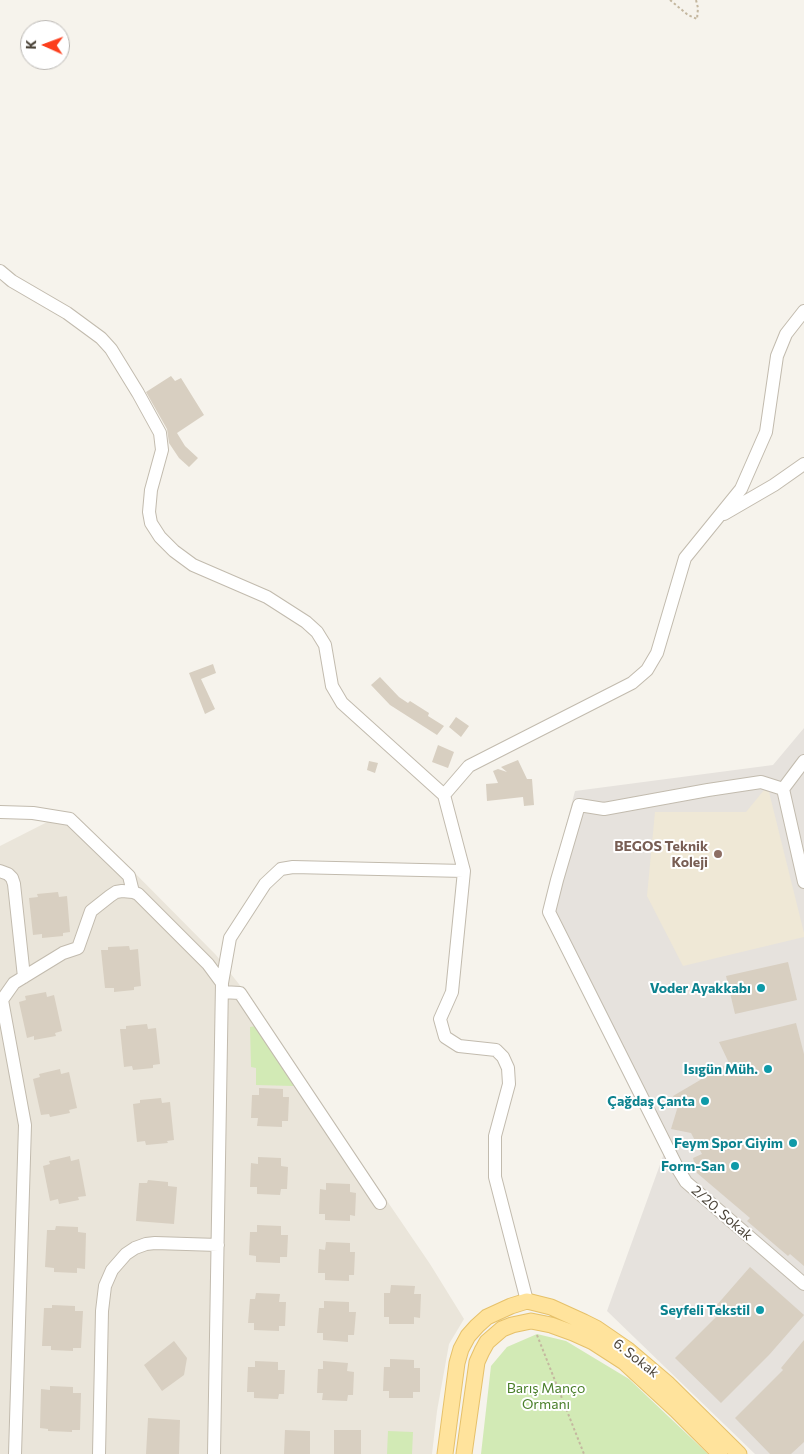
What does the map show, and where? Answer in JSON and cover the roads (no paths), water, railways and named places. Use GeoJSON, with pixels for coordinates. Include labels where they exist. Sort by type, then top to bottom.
{"type":"FeatureCollection","features":[{"type":"Feature","properties":{"kind":"main road"},"geometry":{"type":"LineString","coordinates":[[444,1454],[457,1363],[461,1349],[468,1336],[488,1317],[527,1301]]}},
{"type":"Feature","properties":{"kind":"main road","name":"6. Sokak"},"geometry":{"type":"LineString","coordinates":[[527,1301],[551,1307],[576,1318],[596,1328],[628,1350],[668,1384],[739,1454]]}},
{"type":"Feature","properties":{"kind":"main road","name":"6. Sokak"},"geometry":{"type":"LineString","coordinates":[[464,1454],[477,1362],[482,1351],[487,1342],[502,1329],[526,1322],[551,1325],[573,1332],[593,1342],[624,1362],[720,1454]]}},
{"type":"Feature","properties":{"kind":"street"},"geometry":{"type":"LineString","coordinates":[[0,271],[12,281],[67,313],[101,338],[138,393],[160,433],[162,450],[151,490],[149,512],[151,523],[160,537],[174,551],[193,565],[267,597],[306,622],[317,632],[325,645],[332,686],[342,703],[444,795],[464,871],[452,992],[440,1019],[446,1037],[459,1046],[496,1050],[503,1057],[508,1068],[509,1084],[495,1136],[495,1178],[527,1301]]}},
{"type":"Feature","properties":{"kind":"street"},"geometry":{"type":"LineString","coordinates":[[444,795],[469,766],[632,683],[647,670],[657,653],[685,558],[741,489],[766,432],[777,356],[786,334],[804,311]]}},
{"type":"Feature","properties":{"kind":"street"},"geometry":{"type":"LineString","coordinates":[[717,518],[774,485],[804,464]]}},
{"type":"Feature","properties":{"kind":"street"},"geometry":{"type":"LineString","coordinates":[[804,761],[783,789],[804,882]]}},
{"type":"Feature","properties":{"kind":"street","name":"2/20. Sokak"},"geometry":{"type":"LineString","coordinates":[[783,789],[761,782],[604,809],[579,806],[549,912],[686,1182],[804,1284]]}},
{"type":"Feature","properties":{"kind":"street"},"geometry":{"type":"LineString","coordinates":[[0,812],[33,813],[70,819],[129,876],[133,892]]}},
{"type":"Feature","properties":{"kind":"street"},"geometry":{"type":"LineString","coordinates":[[214,1454],[222,988],[230,938],[264,884],[281,870],[293,867],[464,871]]}},
{"type":"Feature","properties":{"kind":"street"},"geometry":{"type":"LineString","coordinates":[[0,871],[8,874],[14,884],[24,976]]}},
{"type":"Feature","properties":{"kind":"street"},"geometry":{"type":"LineString","coordinates":[[16,1454],[25,1125],[1,1000],[14,983],[24,976],[62,953],[78,948],[91,911],[110,896],[122,891],[138,894],[200,956],[222,988],[240,992],[380,1203]]}},
{"type":"Feature","properties":{"kind":"street"},"geometry":{"type":"LineString","coordinates":[[99,1454],[102,1311],[106,1286],[112,1270],[126,1254],[146,1244],[218,1245]]}},
{"type":"Feature","properties":{"kind":"place","name":"BEGOS Teknik Koleji"},"geometry":{"type":"Point","coordinates":[718,854]}},
{"type":"Feature","properties":{"kind":"place","name":"Voder Ayakkabı"},"geometry":{"type":"Point","coordinates":[761,988]}},
{"type":"Feature","properties":{"kind":"place","name":"Isıgün Müh."},"geometry":{"type":"Point","coordinates":[768,1069]}},
{"type":"Feature","properties":{"kind":"place","name":"Çağdaş Çanta"},"geometry":{"type":"Point","coordinates":[705,1101]}},
{"type":"Feature","properties":{"kind":"place","name":"Feym Spor Giyim"},"geometry":{"type":"Point","coordinates":[793,1143]}},
{"type":"Feature","properties":{"kind":"place","name":"Form-San"},"geometry":{"type":"Point","coordinates":[735,1166]}},
{"type":"Feature","properties":{"kind":"place","name":"Seyfeli Tekstil"},"geometry":{"type":"Point","coordinates":[760,1310]}},
{"type":"Feature","properties":{"kind":"park label","name":"Barış Manço Ormanı"},"geometry":{"type":"Point","coordinates":[546,1396]}}]}
